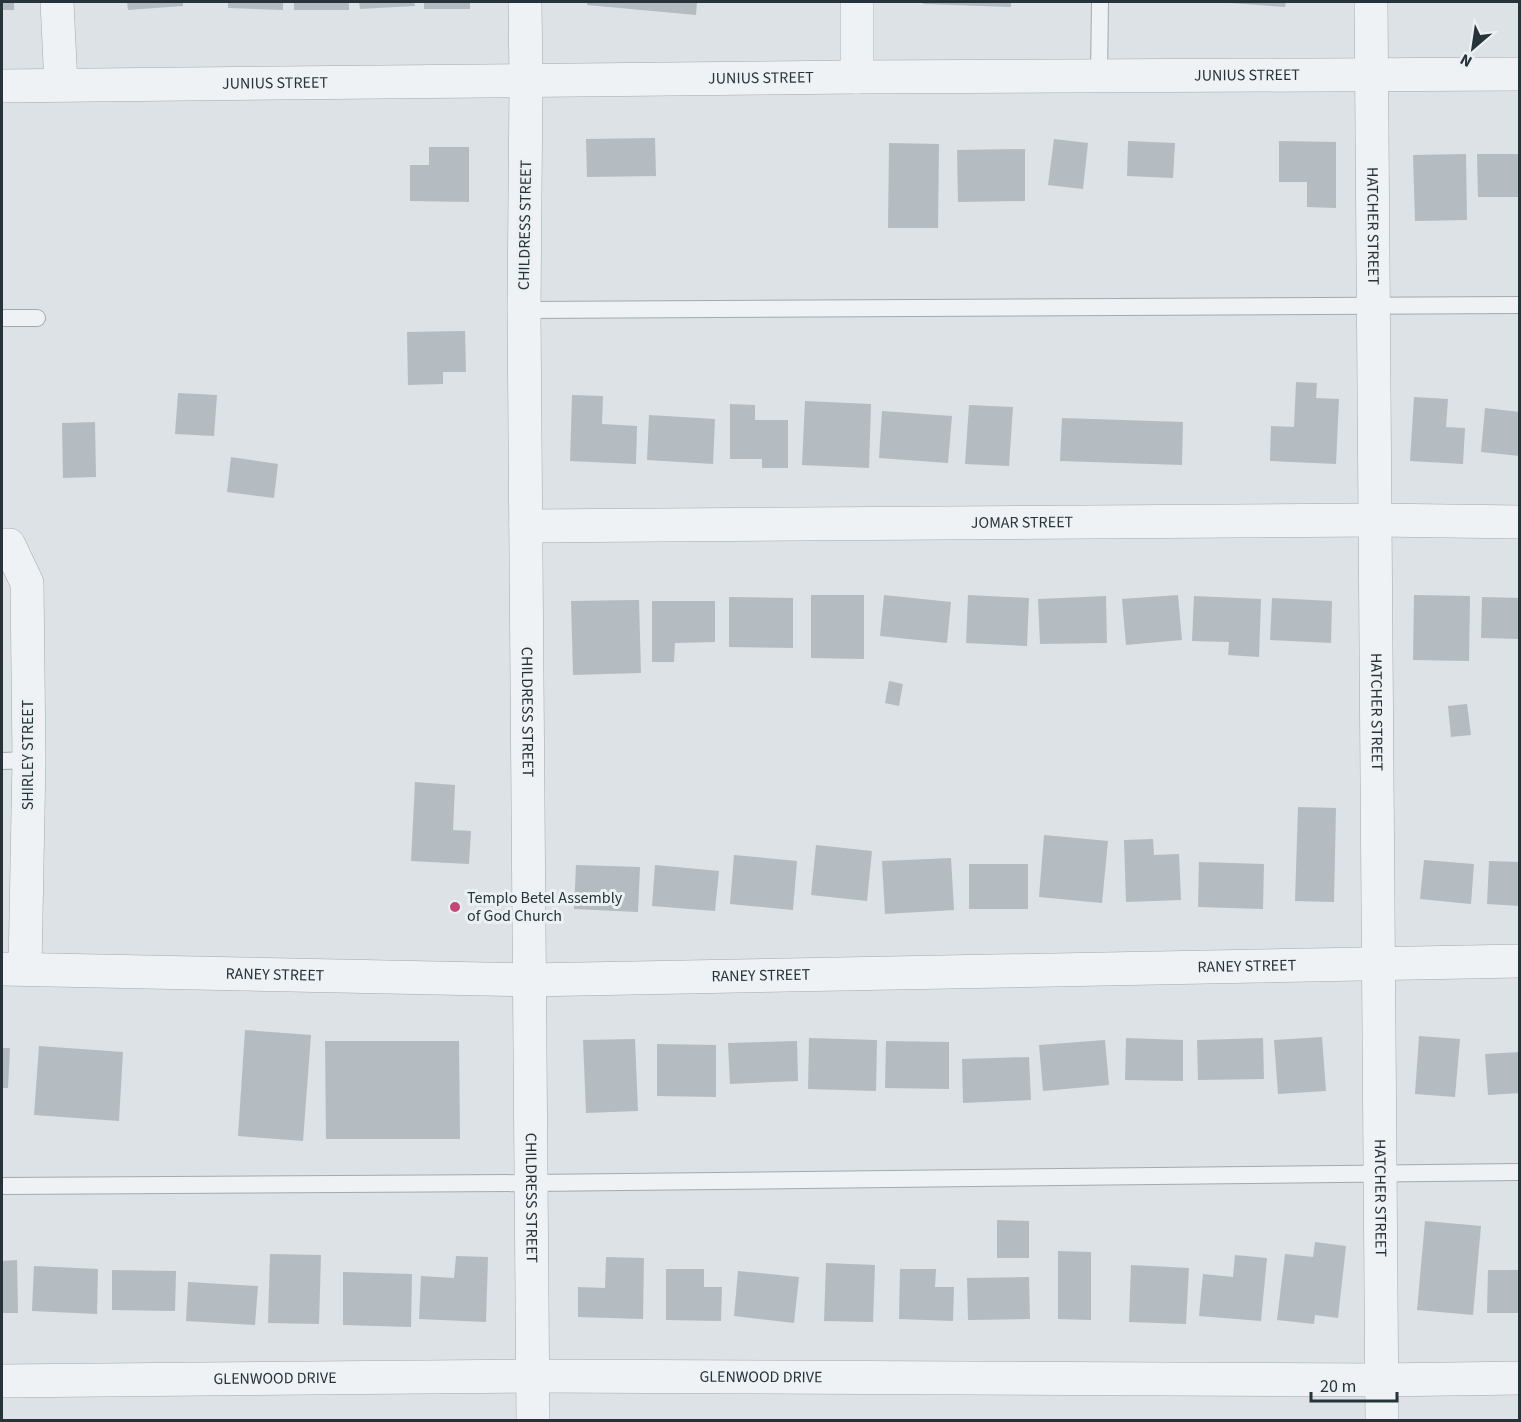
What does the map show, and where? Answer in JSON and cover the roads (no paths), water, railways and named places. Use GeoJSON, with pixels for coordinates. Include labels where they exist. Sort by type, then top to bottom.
{"type":"FeatureCollection","features":[{"type":"Feature","properties":{"kind":"street"},"geometry":{"type":"LineString","coordinates":[[57,2],[61,85]]}},
{"type":"Feature","properties":{"kind":"street","name":"CHILDRESS STREET"},"geometry":{"type":"LineString","coordinates":[[525,2],[524,310],[532,1420]]}},
{"type":"Feature","properties":{"kind":"street"},"geometry":{"type":"LineString","coordinates":[[857,2],[857,77]]}},
{"type":"Feature","properties":{"kind":"street","name":"HATCHER STREET"},"geometry":{"type":"LineString","coordinates":[[1371,2],[1382,1420]]}},
{"type":"Feature","properties":{"kind":"street","name":"JUNIUS STREET"},"geometry":{"type":"LineString","coordinates":[[2,86],[857,77],[1520,74]]}},
{"type":"Feature","properties":{"kind":"street","name":"JOMAR STREET"},"geometry":{"type":"LineString","coordinates":[[526,526],[1376,520],[1520,522]]}},
{"type":"Feature","properties":{"kind":"street","name":"SHIRLEY STREET"},"geometry":{"type":"LineString","coordinates":[[5,545],[27,583],[15,760],[13,969]]}},
{"type":"Feature","properties":{"kind":"street","name":"RANEY STREET"},"geometry":{"type":"LineString","coordinates":[[13,969],[530,980],[1520,960]]}},
{"type":"Feature","properties":{"kind":"street","name":"GLENWOOD DRIVE"},"geometry":{"type":"LineString","coordinates":[[2,1381],[532,1376],[1381,1380],[1520,1378]]}},
{"type":"Feature","properties":{"kind":"lane"},"geometry":{"type":"LineString","coordinates":[[1099,76],[1100,2]]}},
{"type":"Feature","properties":{"kind":"lane"},"geometry":{"type":"LineString","coordinates":[[524,310],[1520,305]]}},
{"type":"Feature","properties":{"kind":"lane"},"geometry":{"type":"LineString","coordinates":[[2,318],[37,318]]}},
{"type":"Feature","properties":{"kind":"lane"},"geometry":{"type":"LineString","coordinates":[[2,1186],[531,1183],[1520,1172]]}},
{"type":"Feature","properties":{"kind":"place","name":"Templo Betel Assembly of God Church"},"geometry":{"type":"Point","coordinates":[455,907]}}]}
